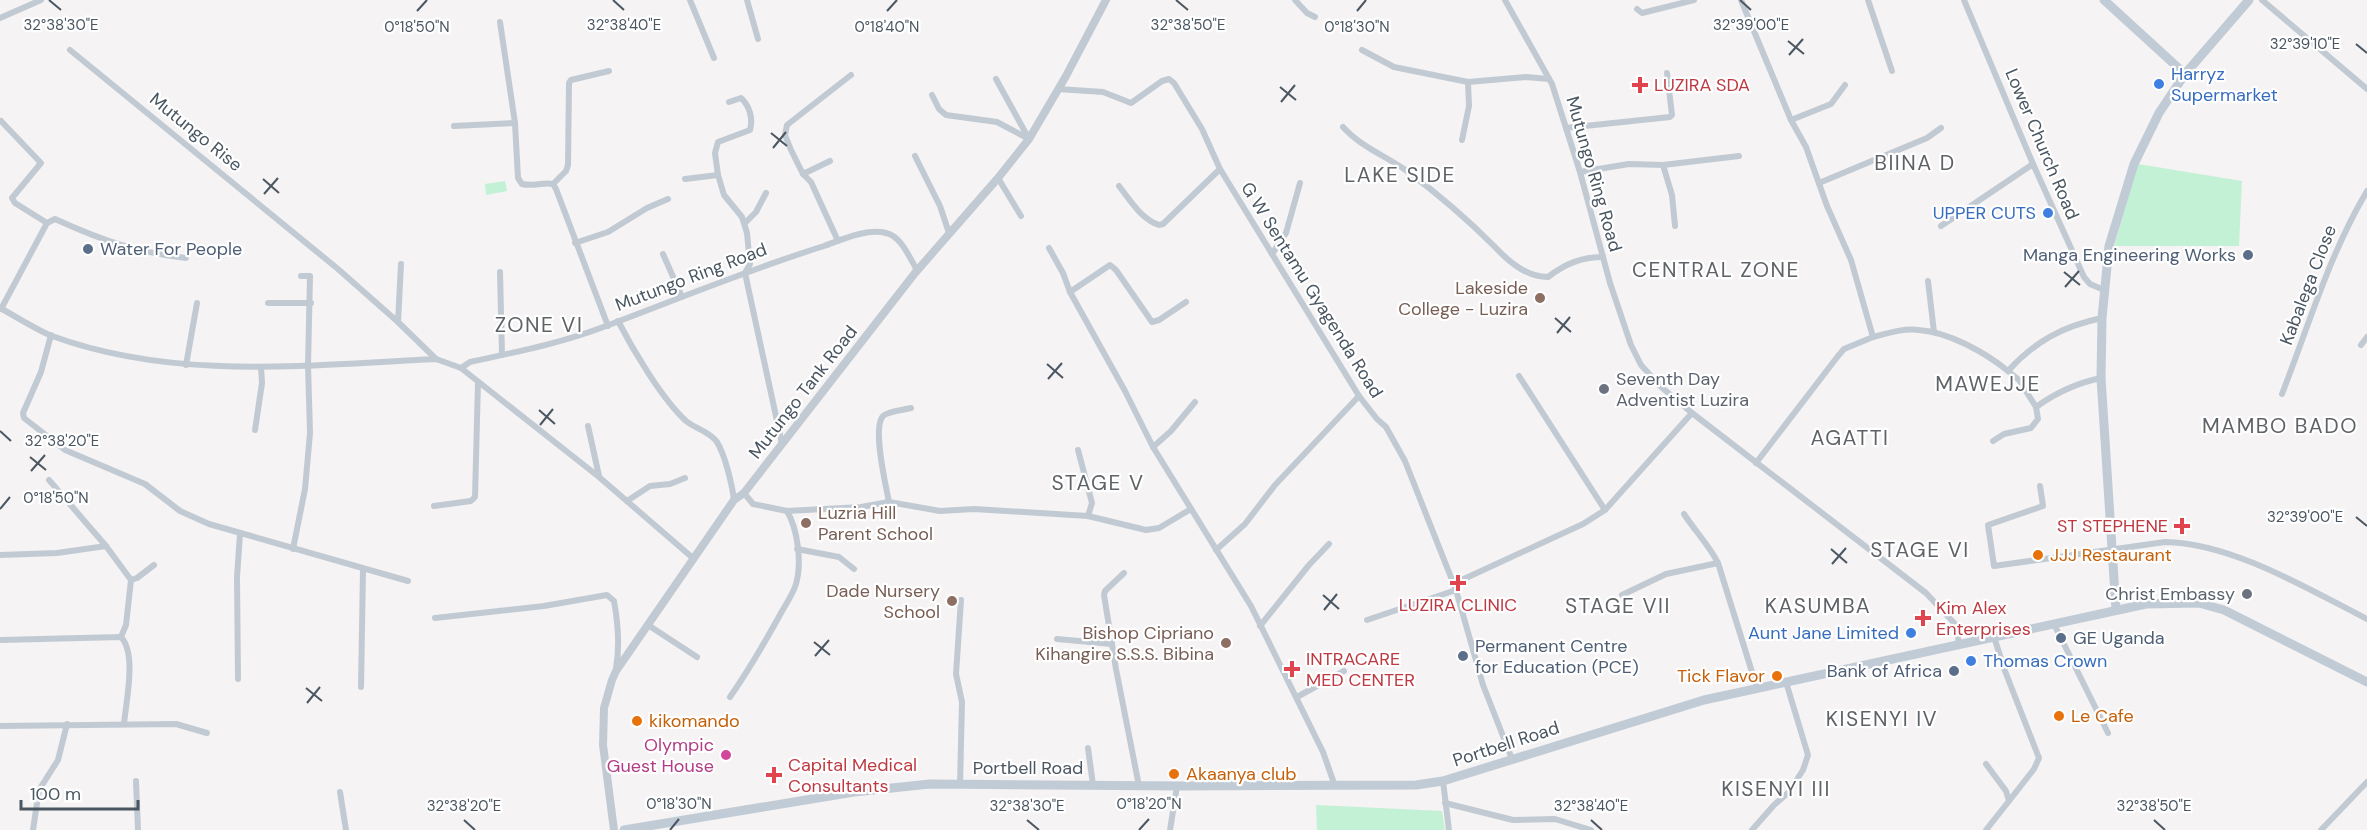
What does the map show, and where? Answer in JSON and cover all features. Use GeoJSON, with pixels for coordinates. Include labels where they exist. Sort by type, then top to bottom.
{"type":"FeatureCollection","features":[{"type":"Feature","properties":{"kind":"main road"},"geometry":{"type":"LineString","coordinates":[[2104,0],[2185,74]]}},
{"type":"Feature","properties":{"kind":"main road"},"geometry":{"type":"LineString","coordinates":[[2116,610],[2101,378],[2102,318],[2109,246],[2134,164],[2159,113],[2185,74],[2249,0]]}},
{"type":"Feature","properties":{"kind":"main road","name":"Portbell Road"},"geometry":{"type":"LineString","coordinates":[[624,830],[661,827],[889,787],[930,784],[1335,786],[1416,785],[1443,781],[1662,712],[1756,688],[2146,604],[2199,603],[2224,610],[2367,682]]}},
{"type":"Feature","properties":{"kind":"street"},"geometry":{"type":"LineString","coordinates":[[0,18],[41,0]]}},
{"type":"Feature","properties":{"kind":"street"},"geometry":{"type":"LineString","coordinates":[[690,0],[714,58]]}},
{"type":"Feature","properties":{"kind":"street"},"geometry":{"type":"LineString","coordinates":[[747,0],[758,39]]}},
{"type":"Feature","properties":{"kind":"street"},"geometry":{"type":"LineString","coordinates":[[1295,0],[1307,13],[1315,17]]}},
{"type":"Feature","properties":{"kind":"street","name":"Mutungo Ring Road"},"geometry":{"type":"LineString","coordinates":[[1506,0],[1549,79],[1580,172],[1603,257],[1631,345],[1641,364],[1660,386],[1692,413],[1926,593],[1956,625],[1959,644]]}},
{"type":"Feature","properties":{"kind":"street"},"geometry":{"type":"LineString","coordinates":[[1637,9],[1642,13],[1694,0]]}},
{"type":"Feature","properties":{"kind":"street"},"geometry":{"type":"LineString","coordinates":[[1741,0],[1791,120],[1806,147],[1851,260],[1873,337]]}},
{"type":"Feature","properties":{"kind":"street"},"geometry":{"type":"LineString","coordinates":[[1868,0],[1892,71]]}},
{"type":"Feature","properties":{"kind":"street","name":"Lower Church Road"},"geometry":{"type":"LineString","coordinates":[[1965,0],[2033,164],[2084,277],[2090,284],[2104,290]]}},
{"type":"Feature","properties":{"kind":"street"},"geometry":{"type":"LineString","coordinates":[[2262,0],[2366,84]]}},
{"type":"Feature","properties":{"kind":"street","name":"Mutungo Tank Road"},"geometry":{"type":"LineString","coordinates":[[614,830],[603,745],[604,708],[616,671],[734,500],[744,493],[917,270],[1029,139],[1104,1]]}},
{"type":"Feature","properties":{"kind":"street"},"geometry":{"type":"LineString","coordinates":[[500,22],[515,123],[518,178],[522,184],[530,186],[553,184],[566,171],[569,82],[609,71]]}},
{"type":"Feature","properties":{"kind":"street","name":"Mutungo Rise"},"geometry":{"type":"LineString","coordinates":[[70,50],[262,206],[398,322],[435,360]]}},
{"type":"Feature","properties":{"kind":"street"},"geometry":{"type":"LineString","coordinates":[[1362,50],[1394,67],[1468,82],[1526,77],[1549,79]]}},
{"type":"Feature","properties":{"kind":"street"},"geometry":{"type":"LineString","coordinates":[[1566,128],[1670,117],[1672,115],[1667,73]]}},
{"type":"Feature","properties":{"kind":"street"},"geometry":{"type":"LineString","coordinates":[[838,241],[811,182],[803,174],[785,135],[788,125],[851,75]]}},
{"type":"Feature","properties":{"kind":"street"},"geometry":{"type":"LineString","coordinates":[[996,79],[1029,139]]}},
{"type":"Feature","properties":{"kind":"street","name":"G W Sentamu Gyagenda Road"},"geometry":{"type":"LineString","coordinates":[[1058,89],[1102,92],[1131,103],[1162,81],[1169,79],[1174,83],[1202,129],[1220,170],[1359,396],[1377,420],[1386,427],[1406,461],[1454,587],[1483,686],[1512,759]]}},
{"type":"Feature","properties":{"kind":"street"},"geometry":{"type":"LineString","coordinates":[[1462,140],[1469,106],[1468,82]]}},
{"type":"Feature","properties":{"kind":"street"},"geometry":{"type":"LineString","coordinates":[[1791,120],[1831,104],[1845,85]]}},
{"type":"Feature","properties":{"kind":"street"},"geometry":{"type":"LineString","coordinates":[[932,95],[939,109],[946,115],[997,122],[1029,139]]}},
{"type":"Feature","properties":{"kind":"street"},"geometry":{"type":"LineString","coordinates":[[729,102],[741,98],[747,103],[752,122],[750,130],[718,142],[715,153],[718,175],[724,195],[745,223],[750,264],[745,273],[782,444]]}},
{"type":"Feature","properties":{"kind":"street"},"geometry":{"type":"LineString","coordinates":[[1,121],[41,163],[12,198],[15,203],[47,223]]}},
{"type":"Feature","properties":{"kind":"street"},"geometry":{"type":"LineString","coordinates":[[454,126],[515,123]]}},
{"type":"Feature","properties":{"kind":"street"},"geometry":{"type":"LineString","coordinates":[[1343,128],[1362,145],[1405,170],[1447,202],[1499,252],[1529,274],[1548,277],[1565,265],[1584,257],[1603,257]]}},
{"type":"Feature","properties":{"kind":"street"},"geometry":{"type":"LineString","coordinates":[[1819,183],[1928,138],[1941,128]]}},
{"type":"Feature","properties":{"kind":"street"},"geometry":{"type":"LineString","coordinates":[[915,156],[940,206],[949,233]]}},
{"type":"Feature","properties":{"kind":"street"},"geometry":{"type":"LineString","coordinates":[[1580,172],[1629,164],[1664,165],[1739,156]]}},
{"type":"Feature","properties":{"kind":"street"},"geometry":{"type":"LineString","coordinates":[[803,174],[830,161]]}},
{"type":"Feature","properties":{"kind":"street"},"geometry":{"type":"LineString","coordinates":[[1941,226],[2033,164]]}},
{"type":"Feature","properties":{"kind":"street"},"geometry":{"type":"LineString","coordinates":[[1664,165],[1672,195],[1675,226]]}},
{"type":"Feature","properties":{"kind":"street"},"geometry":{"type":"LineString","coordinates":[[1119,186],[1135,207],[1159,225],[1220,170]]}},
{"type":"Feature","properties":{"kind":"street"},"geometry":{"type":"LineString","coordinates":[[685,179],[718,175]]}},
{"type":"Feature","properties":{"kind":"street"},"geometry":{"type":"LineString","coordinates":[[998,178],[1021,216]]}},
{"type":"Feature","properties":{"kind":"street"},"geometry":{"type":"LineString","coordinates":[[1272,254],[1286,233],[1300,183]]}},
{"type":"Feature","properties":{"kind":"street"},"geometry":{"type":"LineString","coordinates":[[553,184],[608,326]]}},
{"type":"Feature","properties":{"kind":"street","name":"Kabalega Close"},"geometry":{"type":"LineString","coordinates":[[2282,394],[2331,262],[2349,221],[2367,191]]}},
{"type":"Feature","properties":{"kind":"street"},"geometry":{"type":"LineString","coordinates":[[745,223],[756,212],[766,193]]}},
{"type":"Feature","properties":{"kind":"street"},"geometry":{"type":"LineString","coordinates":[[575,243],[608,232],[647,208],[668,199]]}},
{"type":"Feature","properties":{"kind":"street"},"geometry":{"type":"LineString","coordinates":[[186,258],[125,247],[55,219],[47,223],[1,308],[51,335],[136,359],[186,365],[261,367],[435,360],[460,368],[599,477],[694,559]]}},
{"type":"Feature","properties":{"kind":"street","name":"Mutungo Ring Road"},"geometry":{"type":"LineString","coordinates":[[460,368],[470,363],[544,346],[608,326],[745,273],[838,241],[877,232],[887,233],[897,239],[917,270]]}},
{"type":"Feature","properties":{"kind":"street"},"geometry":{"type":"LineString","coordinates":[[1049,248],[1153,447],[1251,606],[1297,696],[1323,752],[1335,786]]}},
{"type":"Feature","properties":{"kind":"street"},"geometry":{"type":"LineString","coordinates":[[663,254],[682,297]]}},
{"type":"Feature","properties":{"kind":"street"},"geometry":{"type":"LineString","coordinates":[[398,322],[401,264]]}},
{"type":"Feature","properties":{"kind":"street"},"geometry":{"type":"LineString","coordinates":[[1070,292],[1110,265],[1116,270],[1152,322],[1160,320],[1186,302]]}},
{"type":"Feature","properties":{"kind":"street"},"geometry":{"type":"LineString","coordinates":[[500,272],[502,355]]}},
{"type":"Feature","properties":{"kind":"street"},"geometry":{"type":"LineString","coordinates":[[293,549],[305,489],[310,433],[308,365],[310,276],[301,276]]}},
{"type":"Feature","properties":{"kind":"street"},"geometry":{"type":"LineString","coordinates":[[1928,282],[1934,333]]}},
{"type":"Feature","properties":{"kind":"street"},"geometry":{"type":"LineString","coordinates":[[186,365],[197,303]]}},
{"type":"Feature","properties":{"kind":"street"},"geometry":{"type":"LineString","coordinates":[[268,303],[311,303]]}},
{"type":"Feature","properties":{"kind":"street"},"geometry":{"type":"LineString","coordinates":[[2008,371],[2032,347],[2045,338],[2076,323],[2102,318]]}},
{"type":"Feature","properties":{"kind":"street"},"geometry":{"type":"LineString","coordinates":[[618,321],[670,402],[686,420],[708,433],[717,442],[734,500]]}},
{"type":"Feature","properties":{"kind":"street"},"geometry":{"type":"LineString","coordinates":[[1756,463],[1844,349],[1895,331],[1919,329],[1934,333],[1992,357],[2019,380],[2036,407],[2038,419],[2031,428],[2004,434],[1993,441]]}},
{"type":"Feature","properties":{"kind":"street"},"geometry":{"type":"LineString","coordinates":[[51,335],[41,372],[23,413],[24,418],[64,450],[145,484],[180,511],[209,524],[408,580]]}},
{"type":"Feature","properties":{"kind":"street"},"geometry":{"type":"LineString","coordinates":[[2361,345],[2367,336]]}},
{"type":"Feature","properties":{"kind":"street"},"geometry":{"type":"LineString","coordinates":[[255,430],[262,383],[261,367]]}},
{"type":"Feature","properties":{"kind":"street"},"geometry":{"type":"LineString","coordinates":[[1519,376],[1605,510]]}},
{"type":"Feature","properties":{"kind":"street"},"geometry":{"type":"LineString","coordinates":[[2036,407],[2076,384],[2101,378]]}},
{"type":"Feature","properties":{"kind":"street"},"geometry":{"type":"LineString","coordinates":[[434,506],[471,501],[475,497],[478,382]]}},
{"type":"Feature","properties":{"kind":"street"},"geometry":{"type":"LineString","coordinates":[[1216,550],[1245,524],[1275,485],[1359,396]]}},
{"type":"Feature","properties":{"kind":"street"},"geometry":{"type":"LineString","coordinates":[[1153,447],[1171,431],[1195,402]]}},
{"type":"Feature","properties":{"kind":"street"},"geometry":{"type":"LineString","coordinates":[[889,502],[879,435],[881,420],[886,414],[911,408]]}},
{"type":"Feature","properties":{"kind":"street"},"geometry":{"type":"LineString","coordinates":[[1367,620],[1454,587],[1583,524],[1605,510],[1692,413]]}},
{"type":"Feature","properties":{"kind":"street"},"geometry":{"type":"LineString","coordinates":[[588,426],[599,477]]}},
{"type":"Feature","properties":{"kind":"street"},"geometry":{"type":"LineString","coordinates":[[1078,450],[1092,502],[1088,516]]}},
{"type":"Feature","properties":{"kind":"street"},"geometry":{"type":"LineString","coordinates":[[627,501],[650,486],[670,484],[685,478]]}},
{"type":"Feature","properties":{"kind":"street"},"geometry":{"type":"LineString","coordinates":[[49,480],[106,546],[131,580],[126,625],[121,637]]}},
{"type":"Feature","properties":{"kind":"street"},"geometry":{"type":"LineString","coordinates":[[2040,486],[2043,506],[1988,525],[1994,566],[2165,542],[2181,542],[2220,551],[2254,563],[2367,619]]}},
{"type":"Feature","properties":{"kind":"street"},"geometry":{"type":"LineString","coordinates":[[744,493],[753,504],[787,512],[861,507],[889,502],[940,510],[974,509],[1088,516],[1146,530],[1153,530],[1191,509]]}},
{"type":"Feature","properties":{"kind":"street"},"geometry":{"type":"LineString","coordinates":[[730,697],[754,662],[796,586],[799,566],[797,549],[791,519],[787,512]]}},
{"type":"Feature","properties":{"kind":"street"},"geometry":{"type":"LineString","coordinates":[[1683,514],[1696,534],[1711,548],[1718,563],[1756,688]]}},
{"type":"Feature","properties":{"kind":"street"},"geometry":{"type":"LineString","coordinates":[[238,679],[237,577],[240,534]]}},
{"type":"Feature","properties":{"kind":"street"},"geometry":{"type":"LineString","coordinates":[[1260,626],[1329,544]]}},
{"type":"Feature","properties":{"kind":"street"},"geometry":{"type":"LineString","coordinates":[[0,555],[57,553],[106,546]]}},
{"type":"Feature","properties":{"kind":"street"},"geometry":{"type":"LineString","coordinates":[[797,549],[839,557],[854,570]]}},
{"type":"Feature","properties":{"kind":"street"},"geometry":{"type":"LineString","coordinates":[[1622,595],[1666,574],[1718,563]]}},
{"type":"Feature","properties":{"kind":"street"},"geometry":{"type":"LineString","coordinates":[[131,580],[154,565]]}},
{"type":"Feature","properties":{"kind":"street"},"geometry":{"type":"LineString","coordinates":[[361,687],[363,569]]}},
{"type":"Feature","properties":{"kind":"street"},"geometry":{"type":"LineString","coordinates":[[1124,573],[1104,593],[1139,786]]}},
{"type":"Feature","properties":{"kind":"street"},"geometry":{"type":"LineString","coordinates":[[435,618],[544,606],[607,595],[614,601],[617,618],[619,654],[616,671]]}},
{"type":"Feature","properties":{"kind":"street"},"geometry":{"type":"LineString","coordinates":[[960,785],[962,702],[957,674],[961,600]]}},
{"type":"Feature","properties":{"kind":"street"},"geometry":{"type":"LineString","coordinates":[[2054,624],[2108,733]]}},
{"type":"Feature","properties":{"kind":"street"},"geometry":{"type":"LineString","coordinates":[[648,625],[697,657]]}},
{"type":"Feature","properties":{"kind":"street"},"geometry":{"type":"LineString","coordinates":[[0,640],[121,637]]}},
{"type":"Feature","properties":{"kind":"street"},"geometry":{"type":"LineString","coordinates":[[121,637],[128,650],[129,660],[124,724]]}},
{"type":"Feature","properties":{"kind":"street"},"geometry":{"type":"LineString","coordinates":[[1986,830],[2034,770],[2039,758],[1994,637]]}},
{"type":"Feature","properties":{"kind":"street"},"geometry":{"type":"LineString","coordinates":[[1057,639],[1112,644]]}},
{"type":"Feature","properties":{"kind":"street"},"geometry":{"type":"LineString","coordinates":[[1297,696],[1344,670]]}},
{"type":"Feature","properties":{"kind":"street"},"geometry":{"type":"LineString","coordinates":[[1752,830],[1789,792],[1803,770],[1808,755],[1786,682]]}},
{"type":"Feature","properties":{"kind":"street"},"geometry":{"type":"LineString","coordinates":[[33,830],[39,790],[58,760],[67,724]]}},
{"type":"Feature","properties":{"kind":"street"},"geometry":{"type":"LineString","coordinates":[[0,726],[185,725],[207,733]]}},
{"type":"Feature","properties":{"kind":"street"},"geometry":{"type":"LineString","coordinates":[[1088,748],[1093,784]]}},
{"type":"Feature","properties":{"kind":"street"},"geometry":{"type":"LineString","coordinates":[[1986,764],[2006,791],[2009,801]]}},
{"type":"Feature","properties":{"kind":"street"},"geometry":{"type":"LineString","coordinates":[[136,781],[138,830]]}},
{"type":"Feature","properties":{"kind":"street"},"geometry":{"type":"LineString","coordinates":[[1443,781],[1449,830]]}},
{"type":"Feature","properties":{"kind":"street"},"geometry":{"type":"LineString","coordinates":[[2321,830],[2367,782]]}},
{"type":"Feature","properties":{"kind":"street"},"geometry":{"type":"LineString","coordinates":[[1170,830],[1177,786]]}},
{"type":"Feature","properties":{"kind":"street"},"geometry":{"type":"LineString","coordinates":[[340,792],[346,830]]}},
{"type":"Feature","properties":{"kind":"street"},"geometry":{"type":"LineString","coordinates":[[1445,803],[1513,820],[1555,819],[1591,830]]}},
{"type":"Feature","properties":{"kind":"green space"},"geometry":{"type":"Polygon","coordinates":[[[2138,164],[2242,181],[2239,246],[2114,246],[2138,164]]]}},
{"type":"Feature","properties":{"kind":"green space"},"geometry":{"type":"Polygon","coordinates":[[[505,181],[507,191],[486,195],[485,184],[505,181]]]}},
{"type":"Feature","properties":{"kind":"green space"},"geometry":{"type":"Polygon","coordinates":[[[1316,805],[1442,811],[1445,830],[1317,830],[1316,805]]]}},
{"type":"Feature","properties":{"kind":"place","name":"Harryz Supermarket"},"geometry":{"type":"Point","coordinates":[2159,84]}},
{"type":"Feature","properties":{"kind":"place","name":"LUZIRA SDA"},"geometry":{"type":"Point","coordinates":[1640,85]}},
{"type":"Feature","properties":{"kind":"place","name":"UPPER CUTS"},"geometry":{"type":"Point","coordinates":[2048,213]}},
{"type":"Feature","properties":{"kind":"place","name":"Water For People"},"geometry":{"type":"Point","coordinates":[88,249]}},
{"type":"Feature","properties":{"kind":"place","name":"Manga Engineering Works"},"geometry":{"type":"Point","coordinates":[2248,255]}},
{"type":"Feature","properties":{"kind":"place","name":"Lakeside College - Luzira"},"geometry":{"type":"Point","coordinates":[1540,298]}},
{"type":"Feature","properties":{"kind":"place","name":"Seventh Day Adventist Luzira"},"geometry":{"type":"Point","coordinates":[1604,389]}},
{"type":"Feature","properties":{"kind":"place","name":"Luzria Hill Parent School"},"geometry":{"type":"Point","coordinates":[806,523]}},
{"type":"Feature","properties":{"kind":"place","name":"ST STEPHENE"},"geometry":{"type":"Point","coordinates":[2182,526]}},
{"type":"Feature","properties":{"kind":"place","name":"JJJ Restaurant"},"geometry":{"type":"Point","coordinates":[2038,555]}},
{"type":"Feature","properties":{"kind":"place","name":"LUZIRA CLINIC"},"geometry":{"type":"Point","coordinates":[1458,583]}},
{"type":"Feature","properties":{"kind":"place","name":"Christ Embassy"},"geometry":{"type":"Point","coordinates":[2247,594]}},
{"type":"Feature","properties":{"kind":"place","name":"Dade Nursery School"},"geometry":{"type":"Point","coordinates":[952,601]}},
{"type":"Feature","properties":{"kind":"place","name":"Kim Alex Enterprises"},"geometry":{"type":"Point","coordinates":[1923,618]}},
{"type":"Feature","properties":{"kind":"place","name":"Aunt Jane Limited"},"geometry":{"type":"Point","coordinates":[1911,633]}},
{"type":"Feature","properties":{"kind":"place","name":"GE Uganda"},"geometry":{"type":"Point","coordinates":[2061,638]}},
{"type":"Feature","properties":{"kind":"place","name":"Bishop Cipriano Kihangire S.S.S. Bibina"},"geometry":{"type":"Point","coordinates":[1226,643]}},
{"type":"Feature","properties":{"kind":"place","name":"Permanent Centre for Education (PCE)"},"geometry":{"type":"Point","coordinates":[1463,656]}},
{"type":"Feature","properties":{"kind":"place","name":"Thomas Crown"},"geometry":{"type":"Point","coordinates":[1971,661]}},
{"type":"Feature","properties":{"kind":"place","name":"INTRACARE MED CENTER"},"geometry":{"type":"Point","coordinates":[1292,669]}},
{"type":"Feature","properties":{"kind":"place","name":"Bank of Africa"},"geometry":{"type":"Point","coordinates":[1954,671]}},
{"type":"Feature","properties":{"kind":"place","name":"Tick Flavor"},"geometry":{"type":"Point","coordinates":[1777,676]}},
{"type":"Feature","properties":{"kind":"place","name":"Le Cafe"},"geometry":{"type":"Point","coordinates":[2059,716]}},
{"type":"Feature","properties":{"kind":"place","name":"kikomando"},"geometry":{"type":"Point","coordinates":[637,721]}},
{"type":"Feature","properties":{"kind":"place","name":"Olympic Guest House"},"geometry":{"type":"Point","coordinates":[726,755]}},
{"type":"Feature","properties":{"kind":"place","name":"Akaanya club"},"geometry":{"type":"Point","coordinates":[1174,774]}},
{"type":"Feature","properties":{"kind":"place","name":"Capital Medical Consultants"},"geometry":{"type":"Point","coordinates":[774,775]}},
{"type":"Feature","properties":{"kind":"district","name":"BIINA D"},"geometry":{"type":"Point","coordinates":[1915,163]}},
{"type":"Feature","properties":{"kind":"district","name":"LAKE SIDE"},"geometry":{"type":"Point","coordinates":[1400,175]}},
{"type":"Feature","properties":{"kind":"district","name":"CENTRAL ZONE"},"geometry":{"type":"Point","coordinates":[1716,270]}},
{"type":"Feature","properties":{"kind":"district","name":"ZONE VI"},"geometry":{"type":"Point","coordinates":[539,325]}},
{"type":"Feature","properties":{"kind":"district","name":"MAWEJJE"},"geometry":{"type":"Point","coordinates":[1988,384]}},
{"type":"Feature","properties":{"kind":"district","name":"MAMBO BADO"},"geometry":{"type":"Point","coordinates":[2280,426]}},
{"type":"Feature","properties":{"kind":"district","name":"AGATTI"},"geometry":{"type":"Point","coordinates":[1850,438]}},
{"type":"Feature","properties":{"kind":"district","name":"STAGE V"},"geometry":{"type":"Point","coordinates":[1098,483]}},
{"type":"Feature","properties":{"kind":"district","name":"STAGE VI"},"geometry":{"type":"Point","coordinates":[1920,550]}},
{"type":"Feature","properties":{"kind":"district","name":"STAGE VII"},"geometry":{"type":"Point","coordinates":[1618,606]}},
{"type":"Feature","properties":{"kind":"district","name":"KASUMBA"},"geometry":{"type":"Point","coordinates":[1818,606]}},
{"type":"Feature","properties":{"kind":"district","name":"KISENYI IV"},"geometry":{"type":"Point","coordinates":[1882,719]}},
{"type":"Feature","properties":{"kind":"district","name":"KISENYI III"},"geometry":{"type":"Point","coordinates":[1776,789]}}]}
